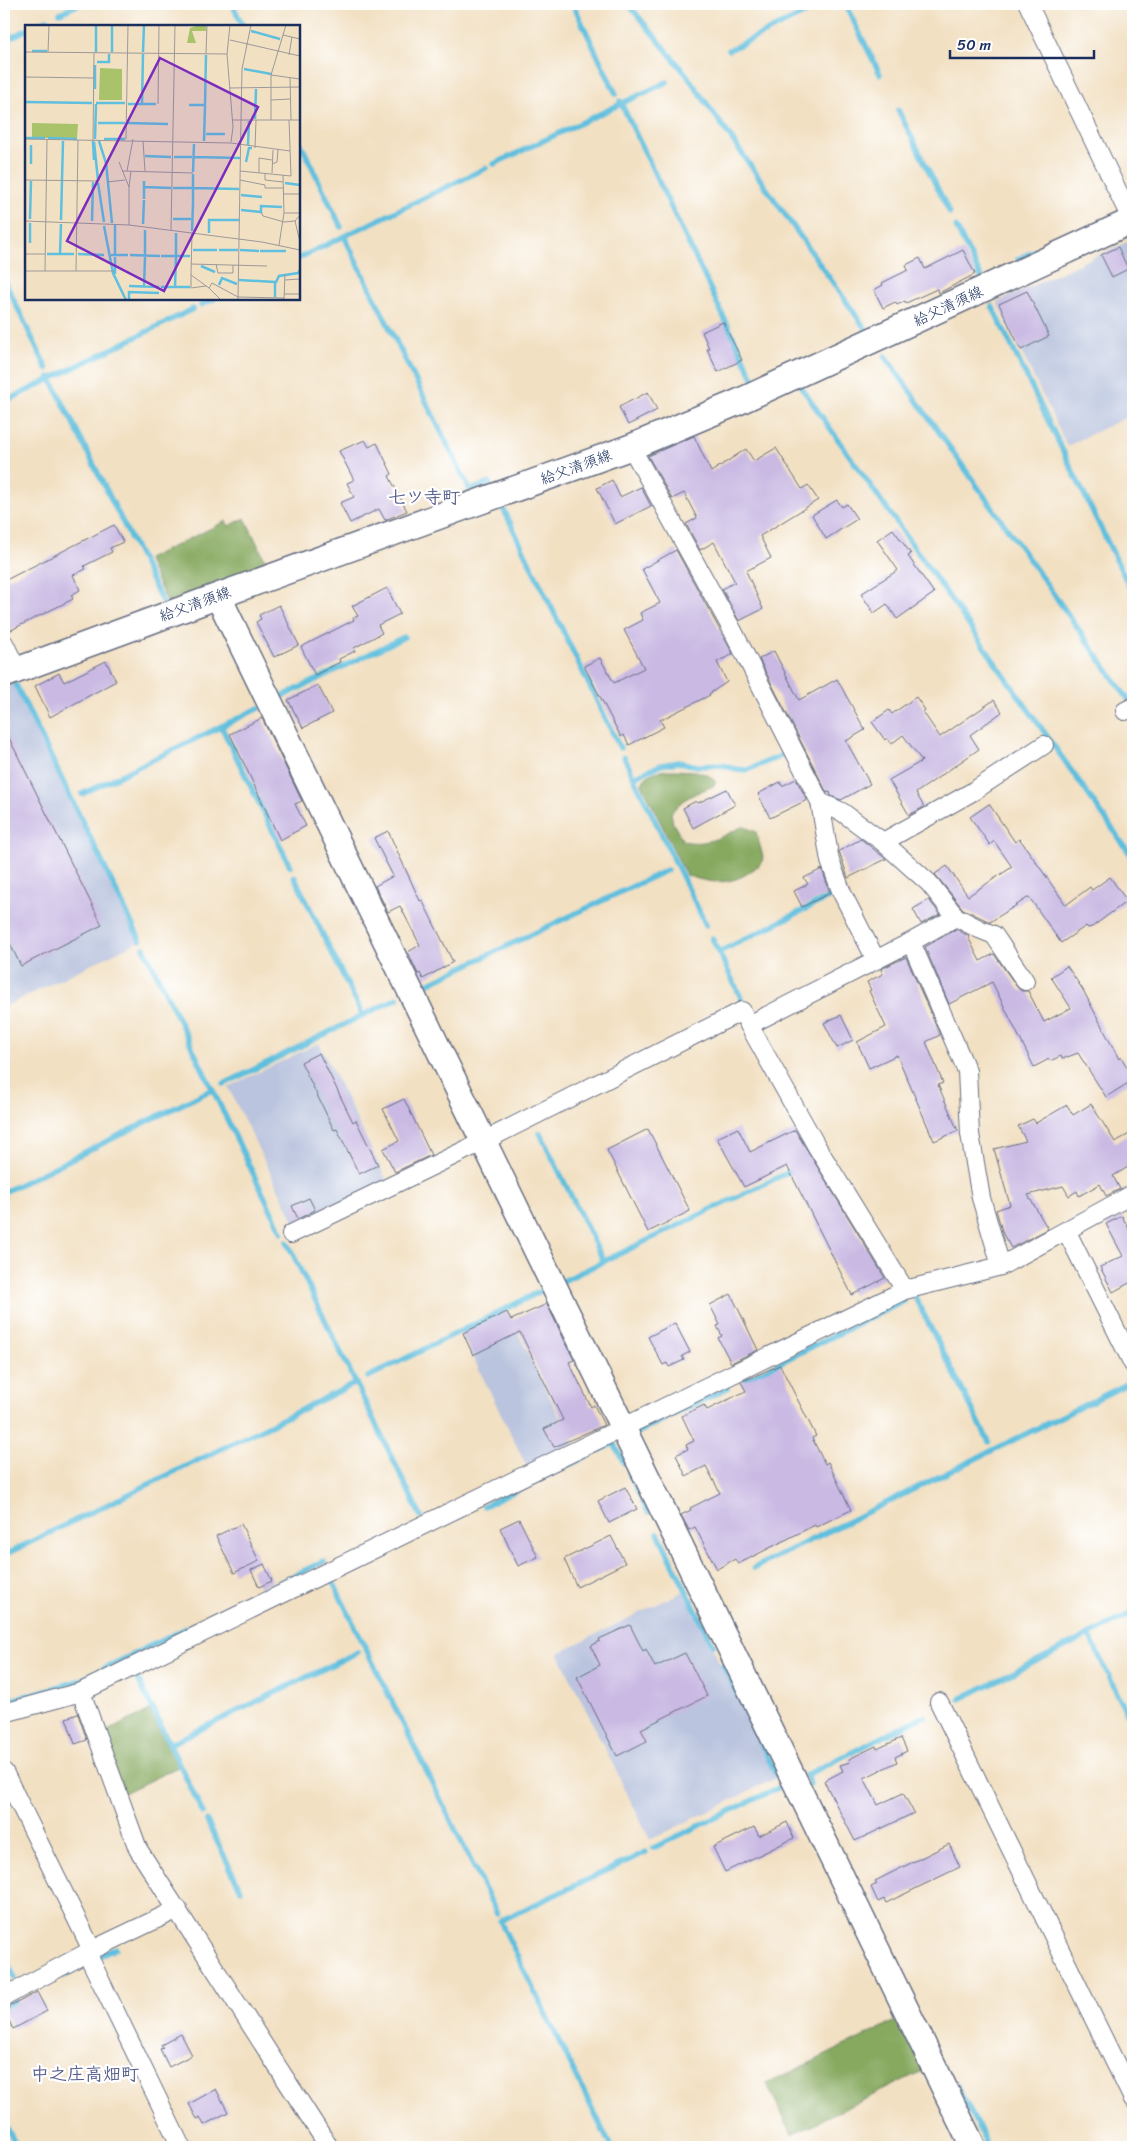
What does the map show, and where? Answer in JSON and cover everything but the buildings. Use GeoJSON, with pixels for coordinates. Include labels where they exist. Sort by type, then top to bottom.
{"type":"FeatureCollection","features":[{"type":"Feature","properties":{"kind":"street"},"geometry":{"type":"LineString","coordinates":[[1028,4],[1133,221]]}},
{"type":"Feature","properties":{"kind":"street","name":"給父清須線"},"geometry":{"type":"LineString","coordinates":[[10,673],[631,447],[736,403],[1133,221]]}},
{"type":"Feature","properties":{"kind":"street"},"geometry":{"type":"LineString","coordinates":[[631,447],[733,630],[820,802],[830,861],[842,894],[876,960]]}},
{"type":"Feature","properties":{"kind":"street"},"geometry":{"type":"LineString","coordinates":[[218,596],[482,1142],[973,2147]]}},
{"type":"Feature","properties":{"kind":"street"},"geometry":{"type":"LineString","coordinates":[[4,643],[10,673]]}},
{"type":"Feature","properties":{"kind":"street"},"geometry":{"type":"LineString","coordinates":[[883,842],[972,792],[1044,745]]}},
{"type":"Feature","properties":{"kind":"street"},"geometry":{"type":"LineString","coordinates":[[820,802],[842,812],[883,842],[929,883],[956,917],[994,935],[1025,981]]}},
{"type":"Feature","properties":{"kind":"street"},"geometry":{"type":"LineString","coordinates":[[749,1025],[956,917]]}},
{"type":"Feature","properties":{"kind":"street"},"geometry":{"type":"LineString","coordinates":[[911,942],[967,1071],[970,1134],[981,1198],[1001,1266]]}},
{"type":"Feature","properties":{"kind":"street"},"geometry":{"type":"LineString","coordinates":[[291,1234],[482,1142],[742,1011],[817,1147],[905,1290]]}},
{"type":"Feature","properties":{"kind":"street"},"geometry":{"type":"LineString","coordinates":[[4,1713],[81,1692],[905,1290],[1001,1266],[1067,1232],[1133,1194]]}},
{"type":"Feature","properties":{"kind":"street"},"geometry":{"type":"LineString","coordinates":[[1067,1232],[1133,1364]]}},
{"type":"Feature","properties":{"kind":"street"},"geometry":{"type":"LineString","coordinates":[[81,1692],[138,1849],[329,2147]]}},
{"type":"Feature","properties":{"kind":"street"},"geometry":{"type":"LineString","coordinates":[[939,1702],[1133,2098]]}},
{"type":"Feature","properties":{"kind":"street"},"geometry":{"type":"LineString","coordinates":[[4,1772],[181,2147]]}},
{"type":"Feature","properties":{"kind":"street"},"geometry":{"type":"LineString","coordinates":[[4,1997],[178,1909]]}},
{"type":"Feature","properties":{"kind":"shaded area"},"geometry":{"type":"Polygon","coordinates":[[[1133,239],[1133,414],[1067,446],[997,302],[1133,239]]]}},
{"type":"Feature","properties":{"kind":"shaded area"},"geometry":{"type":"Polygon","coordinates":[[[14,684],[139,941],[4,1007],[4,688],[14,684]]]}},
{"type":"Feature","properties":{"kind":"shaded area"},"geometry":{"type":"Polygon","coordinates":[[[319,1043],[387,1181],[296,1225],[228,1087],[319,1043]]]}},
{"type":"Feature","properties":{"kind":"shaded area"},"geometry":{"type":"Polygon","coordinates":[[[507,1311],[573,1444],[527,1467],[461,1333],[507,1311]]]}},
{"type":"Feature","properties":{"kind":"shaded area"},"geometry":{"type":"Polygon","coordinates":[[[684,1591],[776,1778],[650,1840],[558,1653],[684,1591]]]}},
{"type":"Feature","properties":{"kind":"green space"},"geometry":{"type":"Polygon","coordinates":[[[245,518],[268,566],[167,602],[147,559],[226,521],[229,526],[245,518]]]}},
{"type":"Feature","properties":{"kind":"green space"},"geometry":{"type":"Polygon","coordinates":[[[665,770],[696,771],[708,775],[716,782],[713,786],[680,803],[671,813],[673,823],[683,841],[692,842],[714,840],[743,826],[756,832],[764,860],[746,874],[737,878],[718,882],[697,879],[686,875],[642,784],[651,774],[665,770]]]}},
{"type":"Feature","properties":{"kind":"green space"},"geometry":{"type":"Polygon","coordinates":[[[150,1710],[178,1767],[122,1794],[101,1734],[150,1710]]]}},
{"type":"Feature","properties":{"kind":"green space"},"geometry":{"type":"Polygon","coordinates":[[[899,2019],[924,2070],[792,2135],[767,2084],[899,2019]]]}},
{"type":"Feature","properties":{"kind":"waterway"},"geometry":{"type":"LineString","coordinates":[[60,13],[80,4]]}},
{"type":"Feature","properties":{"kind":"waterway"},"geometry":{"type":"LineString","coordinates":[[232,4],[242,25]]}},
{"type":"Feature","properties":{"kind":"waterway"},"geometry":{"type":"LineString","coordinates":[[573,4],[616,94]]}},
{"type":"Feature","properties":{"kind":"waterway"},"geometry":{"type":"LineString","coordinates":[[628,4],[686,74],[867,331]]}},
{"type":"Feature","properties":{"kind":"waterway"},"geometry":{"type":"LineString","coordinates":[[729,50],[824,4]]}},
{"type":"Feature","properties":{"kind":"waterway"},"geometry":{"type":"LineString","coordinates":[[845,4],[880,74]]}},
{"type":"Feature","properties":{"kind":"waterway"},"geometry":{"type":"LineString","coordinates":[[36,25],[47,20]]}},
{"type":"Feature","properties":{"kind":"waterway"},"geometry":{"type":"LineString","coordinates":[[4,41],[25,30]]}},
{"type":"Feature","properties":{"kind":"waterway"},"geometry":{"type":"LineString","coordinates":[[494,164],[667,82]]}},
{"type":"Feature","properties":{"kind":"waterway"},"geometry":{"type":"LineString","coordinates":[[620,101],[755,382],[760,380]]}},
{"type":"Feature","properties":{"kind":"waterway"},"geometry":{"type":"LineString","coordinates":[[898,110],[950,213]]}},
{"type":"Feature","properties":{"kind":"waterway"},"geometry":{"type":"LineString","coordinates":[[300,142],[341,227]]}},
{"type":"Feature","properties":{"kind":"waterway"},"geometry":{"type":"LineString","coordinates":[[300,258],[486,168]]}},
{"type":"Feature","properties":{"kind":"waterway"},"geometry":{"type":"LineString","coordinates":[[956,227],[981,277]]}},
{"type":"Feature","properties":{"kind":"waterway"},"geometry":{"type":"LineString","coordinates":[[344,236],[470,490],[490,483]]}},
{"type":"Feature","properties":{"kind":"waterway"},"geometry":{"type":"LineString","coordinates":[[1018,259],[1050,244]]}},
{"type":"Feature","properties":{"kind":"waterway"},"geometry":{"type":"LineString","coordinates":[[4,280],[47,369]]}},
{"type":"Feature","properties":{"kind":"waterway"},"geometry":{"type":"LineString","coordinates":[[201,305],[212,300]]}},
{"type":"Feature","properties":{"kind":"waterway"},"geometry":{"type":"LineString","coordinates":[[992,306],[1133,594]]}},
{"type":"Feature","properties":{"kind":"waterway"},"geometry":{"type":"LineString","coordinates":[[4,402],[193,309]]}},
{"type":"Feature","properties":{"kind":"waterway"},"geometry":{"type":"LineString","coordinates":[[885,356],[1128,699]]}},
{"type":"Feature","properties":{"kind":"waterway"},"geometry":{"type":"LineString","coordinates":[[50,377],[163,603]]}},
{"type":"Feature","properties":{"kind":"waterway"},"geometry":{"type":"LineString","coordinates":[[801,387],[1133,858]]}},
{"type":"Feature","properties":{"kind":"waterway"},"geometry":{"type":"LineString","coordinates":[[501,504],[620,748]]}},
{"type":"Feature","properties":{"kind":"waterway"},"geometry":{"type":"LineString","coordinates":[[281,697],[404,637]]}},
{"type":"Feature","properties":{"kind":"waterway"},"geometry":{"type":"LineString","coordinates":[[16,685],[140,940]]}},
{"type":"Feature","properties":{"kind":"waterway"},"geometry":{"type":"LineString","coordinates":[[82,794],[259,708]]}},
{"type":"Feature","properties":{"kind":"waterway"},"geometry":{"type":"LineString","coordinates":[[221,726],[290,866]]}},
{"type":"Feature","properties":{"kind":"waterway"},"geometry":{"type":"LineString","coordinates":[[634,777],[661,765],[678,762],[698,766],[723,765],[747,770],[786,754]]}},
{"type":"Feature","properties":{"kind":"waterway"},"geometry":{"type":"LineString","coordinates":[[624,757],[706,925]]}},
{"type":"Feature","properties":{"kind":"waterway"},"geometry":{"type":"LineString","coordinates":[[419,988],[667,870]]}},
{"type":"Feature","properties":{"kind":"waterway"},"geometry":{"type":"LineString","coordinates":[[294,876],[363,1016]]}},
{"type":"Feature","properties":{"kind":"waterway"},"geometry":{"type":"LineString","coordinates":[[719,952],[836,894]]}},
{"type":"Feature","properties":{"kind":"waterway"},"geometry":{"type":"LineString","coordinates":[[712,938],[745,1006]]}},
{"type":"Feature","properties":{"kind":"waterway"},"geometry":{"type":"LineString","coordinates":[[144,948],[282,1233]]}},
{"type":"Feature","properties":{"kind":"waterway"},"geometry":{"type":"LineString","coordinates":[[224,1084],[398,998]]}},
{"type":"Feature","properties":{"kind":"waterway"},"geometry":{"type":"LineString","coordinates":[[4,1192],[213,1089]]}},
{"type":"Feature","properties":{"kind":"waterway"},"geometry":{"type":"LineString","coordinates":[[540,1133],[604,1262]]}},
{"type":"Feature","properties":{"kind":"waterway"},"geometry":{"type":"LineString","coordinates":[[563,1281],[795,1169]]}},
{"type":"Feature","properties":{"kind":"waterway"},"geometry":{"type":"LineString","coordinates":[[287,1242],[421,1517]]}},
{"type":"Feature","properties":{"kind":"waterway"},"geometry":{"type":"LineString","coordinates":[[368,1377],[541,1291]]}},
{"type":"Feature","properties":{"kind":"waterway"},"geometry":{"type":"LineString","coordinates":[[915,1297],[989,1442]]}},
{"type":"Feature","properties":{"kind":"waterway"},"geometry":{"type":"LineString","coordinates":[[747,1379],[904,1301]]}},
{"type":"Feature","properties":{"kind":"waterway"},"geometry":{"type":"LineString","coordinates":[[754,1568],[1133,1381]]}},
{"type":"Feature","properties":{"kind":"waterway"},"geometry":{"type":"LineString","coordinates":[[4,1555],[356,1383]]}},
{"type":"Feature","properties":{"kind":"waterway"},"geometry":{"type":"LineString","coordinates":[[637,1433],[727,1388]]}},
{"type":"Feature","properties":{"kind":"waterway"},"geometry":{"type":"LineString","coordinates":[[484,1506],[614,1443],[624,1463]]}},
{"type":"Feature","properties":{"kind":"waterway"},"geometry":{"type":"LineString","coordinates":[[629,1473],[648,1512]]}},
{"type":"Feature","properties":{"kind":"waterway"},"geometry":{"type":"LineString","coordinates":[[658,1533],[713,1645]]}},
{"type":"Feature","properties":{"kind":"waterway"},"geometry":{"type":"LineString","coordinates":[[262,1591],[324,1561]]}},
{"type":"Feature","properties":{"kind":"waterway"},"geometry":{"type":"LineString","coordinates":[[336,1576],[331,1578],[497,1914]]}},
{"type":"Feature","properties":{"kind":"waterway"},"geometry":{"type":"LineString","coordinates":[[4,1702],[79,1681],[246,1599]]}},
{"type":"Feature","properties":{"kind":"waterway"},"geometry":{"type":"LineString","coordinates":[[960,1699],[1133,1613]]}},
{"type":"Feature","properties":{"kind":"waterway"},"geometry":{"type":"LineString","coordinates":[[1089,1635],[1133,1726]]}},
{"type":"Feature","properties":{"kind":"waterway"},"geometry":{"type":"LineString","coordinates":[[170,1744],[358,1652]]}},
{"type":"Feature","properties":{"kind":"waterway"},"geometry":{"type":"LineString","coordinates":[[723,1665],[777,1776]]}},
{"type":"Feature","properties":{"kind":"waterway"},"geometry":{"type":"LineString","coordinates":[[135,1673],[203,1813]]}},
{"type":"Feature","properties":{"kind":"waterway"},"geometry":{"type":"LineString","coordinates":[[810,1785],[806,1775],[925,1716]]}},
{"type":"Feature","properties":{"kind":"waterway"},"geometry":{"type":"LineString","coordinates":[[653,1848],[780,1787]]}},
{"type":"Feature","properties":{"kind":"waterway"},"geometry":{"type":"LineString","coordinates":[[207,1821],[241,1890]]}},
{"type":"Feature","properties":{"kind":"waterway"},"geometry":{"type":"LineString","coordinates":[[611,2147],[500,1921],[646,1852]]}},
{"type":"Feature","properties":{"kind":"waterway"},"geometry":{"type":"LineString","coordinates":[[96,1958],[116,1948]]}},
{"type":"Feature","properties":{"kind":"waterway"},"geometry":{"type":"LineString","coordinates":[[4,1956],[15,1978]]}},
{"type":"Feature","properties":{"kind":"waterway"},"geometry":{"type":"LineString","coordinates":[[63,1976],[85,1964]]}},
{"type":"Feature","properties":{"kind":"waterway"},"geometry":{"type":"LineString","coordinates":[[4,2007],[14,2001]]}},
{"type":"Feature","properties":{"kind":"waterway"},"geometry":{"type":"LineString","coordinates":[[957,2085],[988,2147]]}},
{"type":"Feature","properties":{"kind":"waterway"},"geometry":{"type":"LineString","coordinates":[[4,2122],[17,2147]]}},
{"type":"Feature","properties":{"kind":"district","name":"七ツ寺町"},"geometry":{"type":"Point","coordinates":[424,497]}},
{"type":"Feature","properties":{"kind":"district","name":"中之庄高畑町"},"geometry":{"type":"Point","coordinates":[85,2074]}}]}
